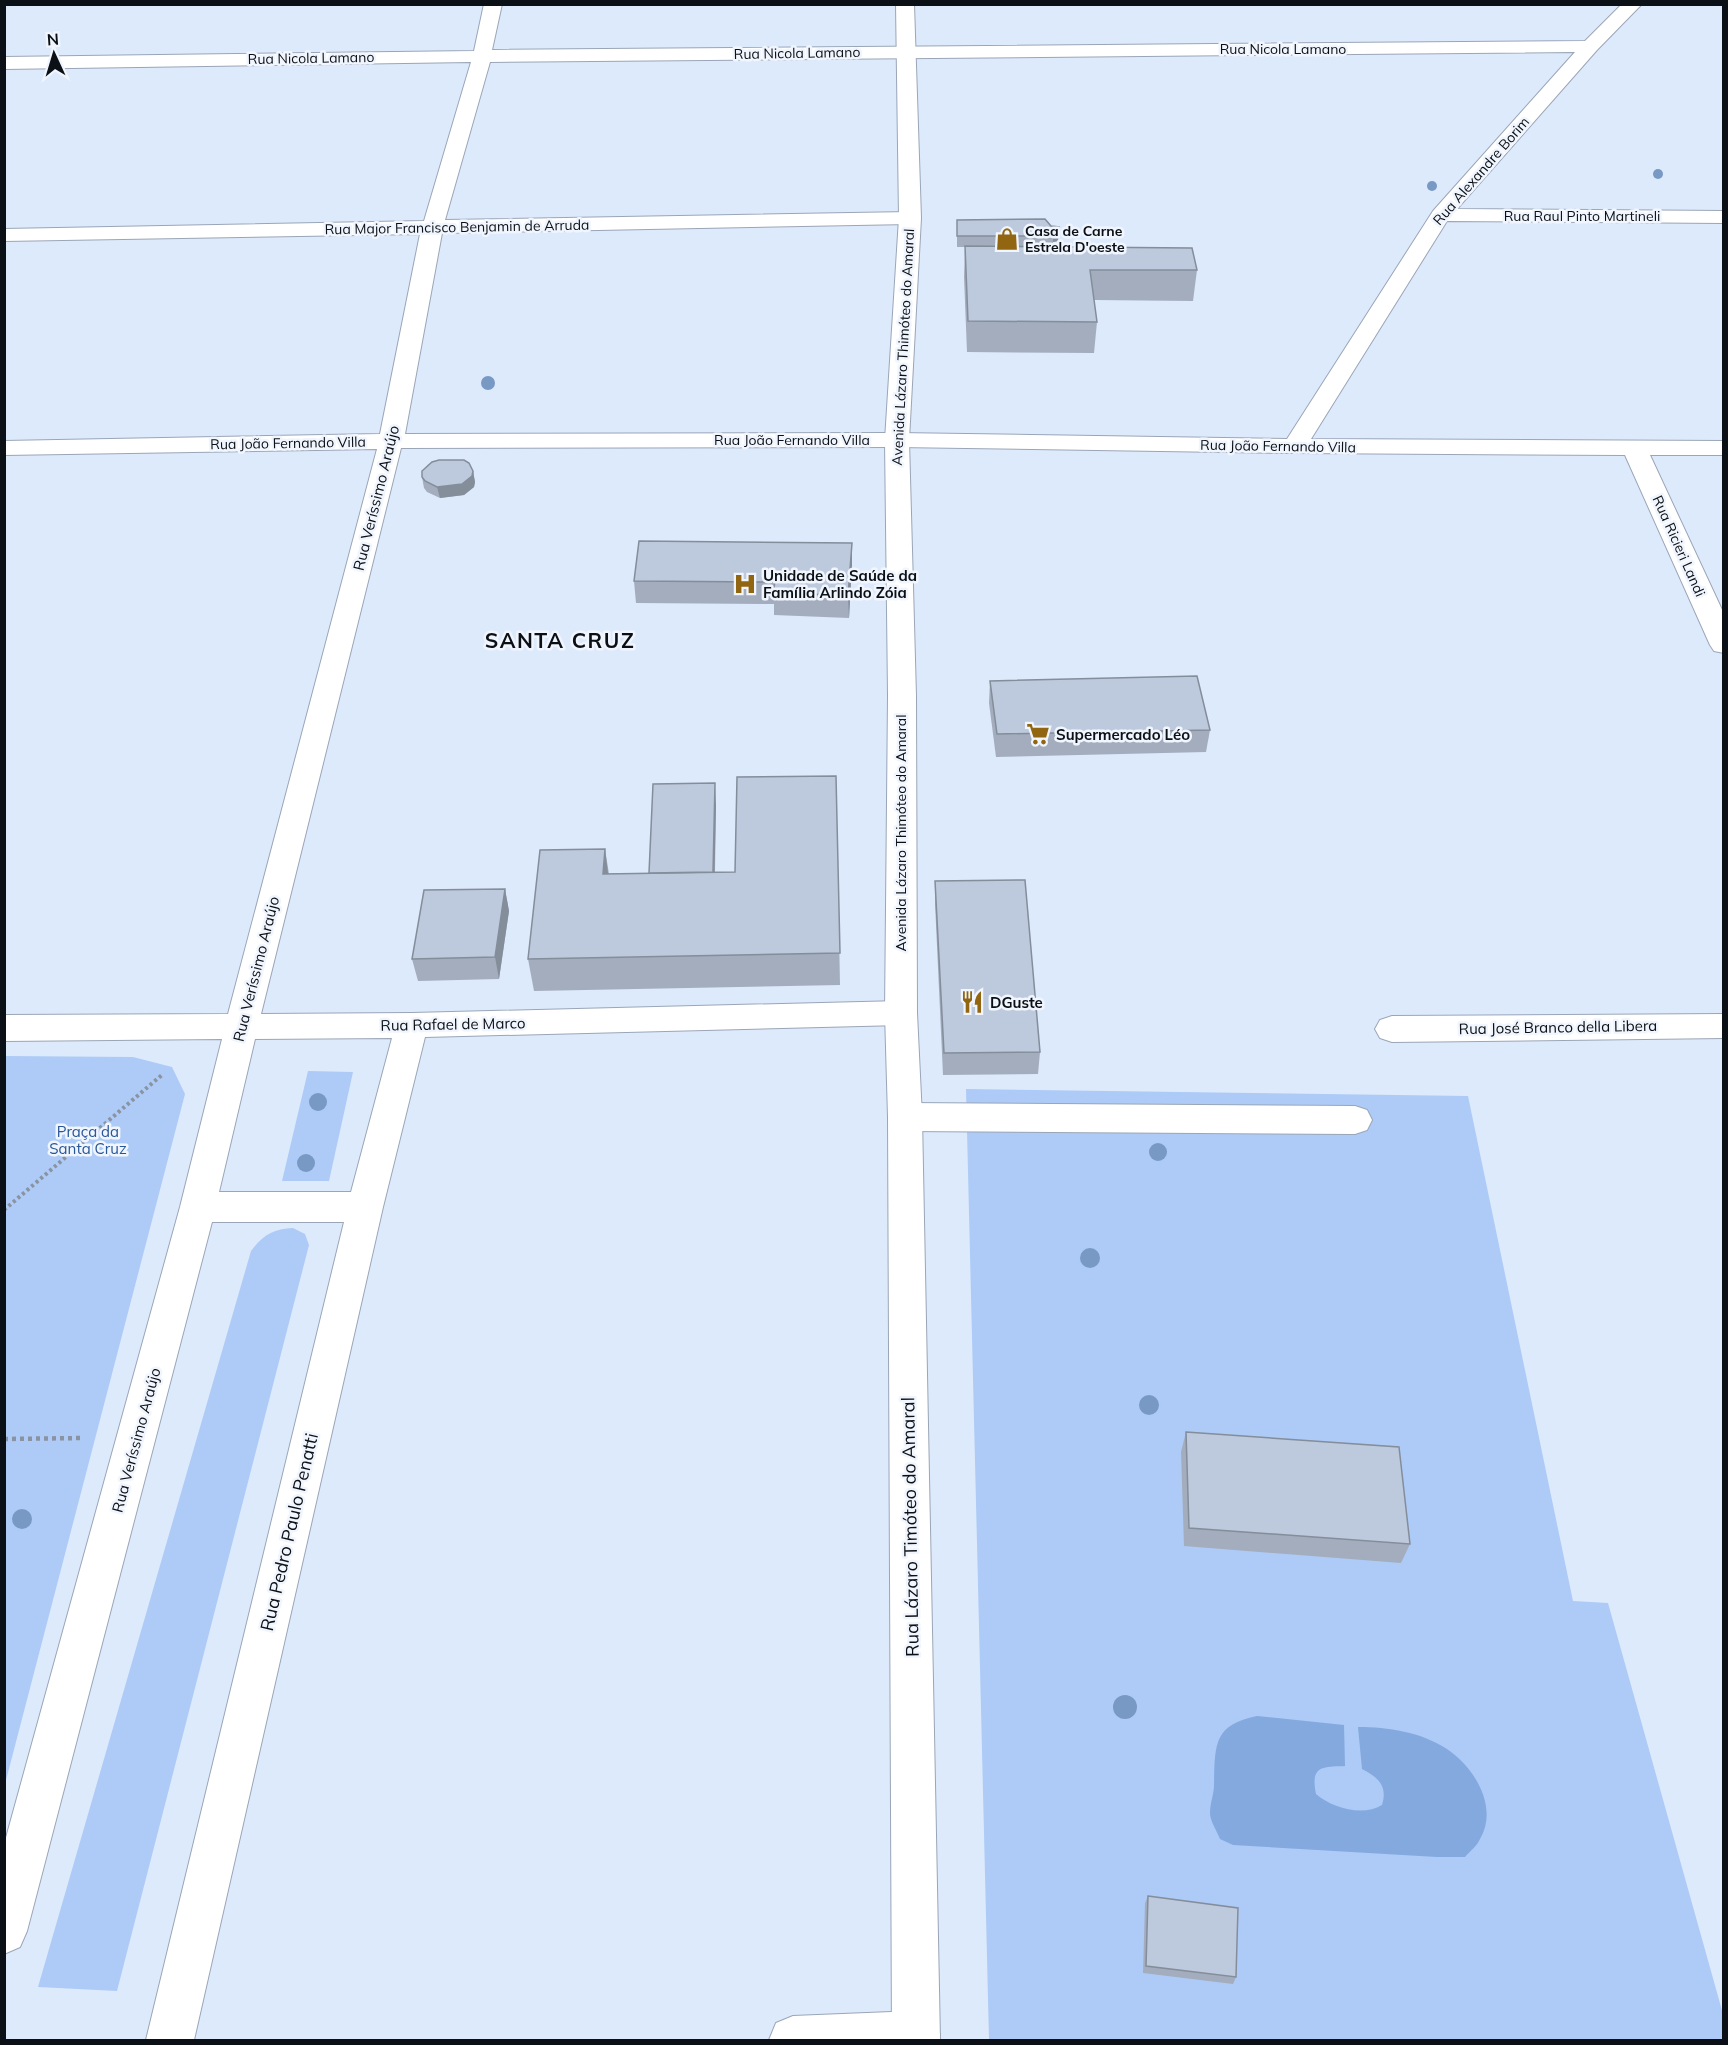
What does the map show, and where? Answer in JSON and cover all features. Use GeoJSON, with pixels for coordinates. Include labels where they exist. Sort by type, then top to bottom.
{"type":"FeatureCollection","features":[{"type":"Feature","properties":{"kind":"street","name":"Rua Veríssimo Araújo"},"geometry":{"type":"LineString","coordinates":[[4,1931],[198,1207],[241,1027],[391,441],[432,228],[482,56],[493,4]]}},
{"type":"Feature","properties":{"kind":"street","name":"Avenida Lázaro Thimóteo do Amaral"},"geometry":{"type":"LineString","coordinates":[[901,1013],[902,696],[897,440],[908,280],[905,4]]}},
{"type":"Feature","properties":{"kind":"street","name":"Rua Alexandre Borim"},"geometry":{"type":"LineString","coordinates":[[1294,446],[1440,215],[1590,46],[1633,4]]}},
{"type":"Feature","properties":{"kind":"street","name":"Rua Nicola Lamano"},"geometry":{"type":"LineString","coordinates":[[4,63],[482,56],[1590,46]]}},
{"type":"Feature","properties":{"kind":"street","name":"Rua Raul Pinto Martineli"},"geometry":{"type":"LineString","coordinates":[[1440,215],[1724,217]]}},
{"type":"Feature","properties":{"kind":"street","name":"Rua Major Francisco Benjamin de Arruda"},"geometry":{"type":"LineString","coordinates":[[4,235],[909,218]]}},
{"type":"Feature","properties":{"kind":"street","name":"Rua João Fernando Villa"},"geometry":{"type":"LineString","coordinates":[[4,448],[391,441],[897,440],[1294,446],[1724,448]]}},
{"type":"Feature","properties":{"kind":"street","name":"Rua Ricieri Landi"},"geometry":{"type":"LineString","coordinates":[[1635,447],[1724,645]]}},
{"type":"Feature","properties":{"kind":"street","name":"Rua Rafael de Marco"},"geometry":{"type":"LineString","coordinates":[[4,1028],[412,1025],[901,1013]]}},
{"type":"Feature","properties":{"kind":"street","name":"Rua Lázaro Timóteo do Amaral"},"geometry":{"type":"LineString","coordinates":[[901,1013],[905,1117],[916,2038]]}},
{"type":"Feature","properties":{"kind":"street","name":"Rua Pedro Paulo Penatti"},"geometry":{"type":"LineString","coordinates":[[170,2040],[365,1207],[412,1025]]}},
{"type":"Feature","properties":{"kind":"street","name":"Rua José Branco della Libera"},"geometry":{"type":"LineString","coordinates":[[1392,1029],[1724,1026]]}},
{"type":"Feature","properties":{"kind":"street"},"geometry":{"type":"LineString","coordinates":[[905,1117],[1355,1120]]}},
{"type":"Feature","properties":{"kind":"street"},"geometry":{"type":"LineString","coordinates":[[198,1207],[365,1207]]}},
{"type":"Feature","properties":{"kind":"street"},"geometry":{"type":"LineString","coordinates":[[793,2040],[916,2038]]}},
{"type":"Feature","properties":{"kind":"path"},"geometry":{"type":"LineString","coordinates":[[4,1210],[172,1066]]}},
{"type":"Feature","properties":{"kind":"path"},"geometry":{"type":"LineString","coordinates":[[4,1439],[84,1438]]}},
{"type":"Feature","properties":{"kind":"green space","name":"Praça da Santa Cruz"},"geometry":{"type":"Polygon","coordinates":[[[5,1056],[133,1057],[172,1067],[185,1094],[5,1784],[5,1056]]]}},
{"type":"Feature","properties":{"kind":"green space"},"geometry":{"type":"Polygon","coordinates":[[[308,1071],[353,1072],[329,1181],[282,1181],[308,1071]]]}},
{"type":"Feature","properties":{"kind":"green space"},"geometry":{"type":"Polygon","coordinates":[[[966,1089],[1468,1096],[1573,1601],[1608,1603],[1723,2014],[1723,2040],[989,2040],[966,1089]]]}},
{"type":"Feature","properties":{"kind":"green space"},"geometry":{"type":"Polygon","coordinates":[[[293,1228],[305,1234],[309,1245],[117,1991],[38,1987],[251,1251],[269,1234],[293,1228]]]}},
{"type":"Feature","properties":{"kind":"shaded area"},"geometry":{"type":"Polygon","coordinates":[[[1257,1716],[1344,1725],[1345,1766],[1320,1769],[1315,1778],[1315,1785],[1316,1794],[1330,1803],[1348,1809],[1374,1809],[1382,1805],[1384,1798],[1383,1787],[1377,1779],[1362,1769],[1358,1727],[1404,1732],[1437,1743],[1466,1766],[1481,1789],[1487,1814],[1479,1842],[1465,1857],[1437,1857],[1233,1845],[1220,1839],[1210,1813],[1216,1748],[1224,1731],[1243,1720],[1257,1716]]]}},
{"type":"Feature","properties":{"kind":"building"},"geometry":{"type":"Polygon","coordinates":[[[1045,219],[1051,226],[1059,227],[1059,231],[1053,232],[1054,236],[957,236],[957,220],[1045,219]]]}},
{"type":"Feature","properties":{"kind":"building"},"geometry":{"type":"Polygon","coordinates":[[[965,246],[1192,248],[1197,270],[1090,270],[1097,322],[968,321],[965,246]]]}},
{"type":"Feature","properties":{"kind":"building"},"geometry":{"type":"Polygon","coordinates":[[[464,460],[469,463],[473,471],[472,476],[462,484],[437,487],[425,481],[422,471],[432,462],[464,460]]]}},
{"type":"Feature","properties":{"kind":"building"},"geometry":{"type":"Polygon","coordinates":[[[639,541],[852,543],[848,596],[773,592],[775,582],[634,581],[639,541]]]}},
{"type":"Feature","properties":{"kind":"building"},"geometry":{"type":"Polygon","coordinates":[[[1197,676],[1210,730],[997,734],[990,681],[1197,676]]]}},
{"type":"Feature","properties":{"kind":"building"},"geometry":{"type":"Polygon","coordinates":[[[836,776],[840,953],[528,959],[540,850],[605,849],[603,874],[735,872],[737,777],[836,776]]]}},
{"type":"Feature","properties":{"kind":"building"},"geometry":{"type":"Polygon","coordinates":[[[715,783],[713,872],[649,873],[653,784],[715,783]]]}},
{"type":"Feature","properties":{"kind":"building"},"geometry":{"type":"Polygon","coordinates":[[[1025,880],[1040,1052],[944,1053],[935,881],[1025,880]]]}},
{"type":"Feature","properties":{"kind":"building"},"geometry":{"type":"Polygon","coordinates":[[[505,889],[495,957],[412,959],[424,890],[505,889]]]}},
{"type":"Feature","properties":{"kind":"building"},"geometry":{"type":"Polygon","coordinates":[[[1186,1432],[1399,1447],[1410,1544],[1189,1528],[1186,1432]]]}},
{"type":"Feature","properties":{"kind":"building"},"geometry":{"type":"Polygon","coordinates":[[[1148,1896],[1238,1908],[1236,1977],[1146,1966],[1148,1896]]]}},
{"type":"Feature","properties":{"kind":"place","name":"Casa de Carne Estrela D'oeste"},"geometry":{"type":"Point","coordinates":[1007,239]}},
{"type":"Feature","properties":{"kind":"place","name":"Unidade de Saúde da Família Arlindo Zóia"},"geometry":{"type":"Point","coordinates":[745,584]}},
{"type":"Feature","properties":{"kind":"place","name":"Supermercado Léo"},"geometry":{"type":"Point","coordinates":[1038,734]}},
{"type":"Feature","properties":{"kind":"place","name":"DGuste"},"geometry":{"type":"Point","coordinates":[972,1002]}},
{"type":"Feature","properties":{"kind":"district","name":"SANTA CRUZ"},"geometry":{"type":"Point","coordinates":[560,640]}}]}
